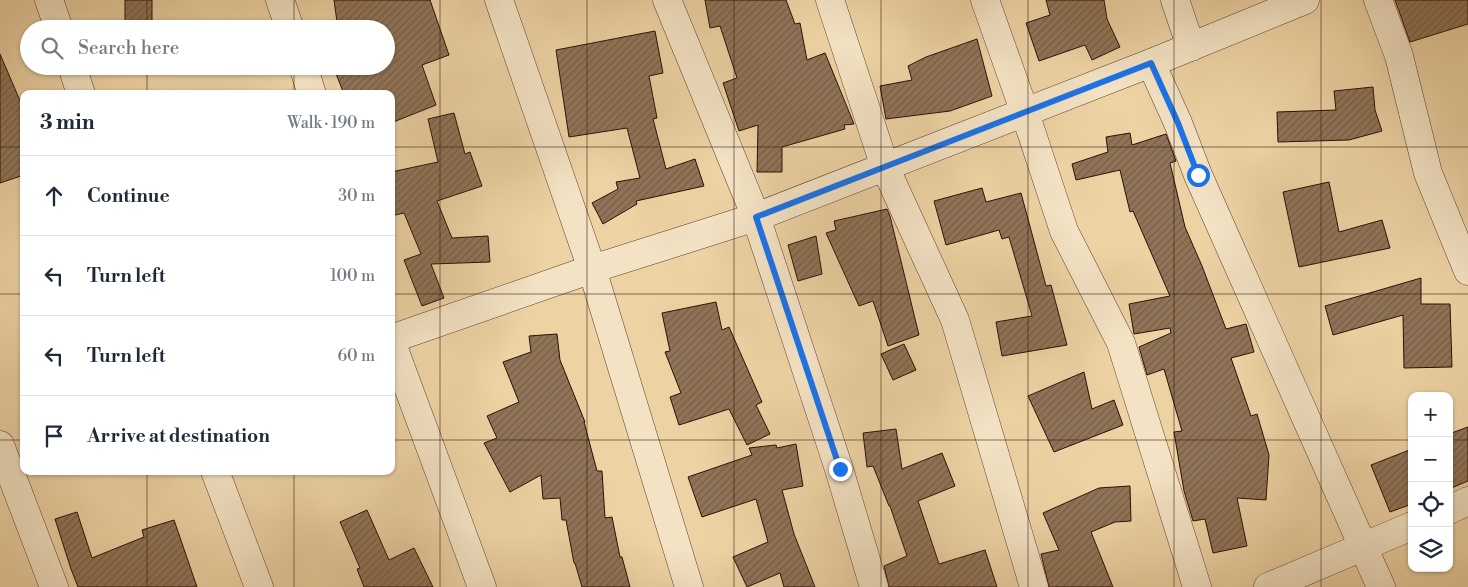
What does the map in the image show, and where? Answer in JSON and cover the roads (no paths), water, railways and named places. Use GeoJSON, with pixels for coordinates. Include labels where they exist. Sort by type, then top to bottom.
{"type":"FeatureCollection","features":[{"type":"Feature","properties":{"kind":"street"},"geometry":{"type":"LineString","coordinates":[[49,0],[56,20]]}},
{"type":"Feature","properties":{"kind":"street"},"geometry":{"type":"LineString","coordinates":[[280,0],[287,20]]}},
{"type":"Feature","properties":{"kind":"street"},"geometry":{"type":"LineString","coordinates":[[499,0],[592,269],[689,587]]}},
{"type":"Feature","properties":{"kind":"street"},"geometry":{"type":"LineString","coordinates":[[667,0],[756,217],[840,469],[874,587]]}},
{"type":"Feature","properties":{"kind":"street"},"geometry":{"type":"LineString","coordinates":[[830,0],[885,167],[955,320],[1034,587]]}},
{"type":"Feature","properties":{"kind":"street"},"geometry":{"type":"LineString","coordinates":[[985,0],[1064,231],[1121,343],[1197,587]]}},
{"type":"Feature","properties":{"kind":"street"},"geometry":{"type":"LineString","coordinates":[[1176,0],[1191,47]]}},
{"type":"Feature","properties":{"kind":"street"},"geometry":{"type":"LineString","coordinates":[[395,339],[592,269],[756,217],[1025,113],[1305,0]]}},
{"type":"Feature","properties":{"kind":"street"},"geometry":{"type":"LineString","coordinates":[[1378,0],[1400,56],[1428,174],[1468,271]]}},
{"type":"Feature","properties":{"kind":"street"},"geometry":{"type":"LineString","coordinates":[[1151,63],[1178,123],[1202,184],[1381,587]]}},
{"type":"Feature","properties":{"kind":"street"},"geometry":{"type":"LineString","coordinates":[[75,75],[80,90]]}},
{"type":"Feature","properties":{"kind":"street"},"geometry":{"type":"LineString","coordinates":[[306,75],[311,90]]}},
{"type":"Feature","properties":{"kind":"street"},"geometry":{"type":"LineString","coordinates":[[395,351],[482,587]]}},
{"type":"Feature","properties":{"kind":"street"},"geometry":{"type":"LineString","coordinates":[[0,445],[54,587]]}},
{"type":"Feature","properties":{"kind":"street"},"geometry":{"type":"LineString","coordinates":[[217,475],[259,587]]}},
{"type":"Feature","properties":{"kind":"street"},"geometry":{"type":"LineString","coordinates":[[1453,508],[1468,501]]}},
{"type":"Feature","properties":{"kind":"street"},"geometry":{"type":"LineString","coordinates":[[1268,587],[1410,527]]}}]}
